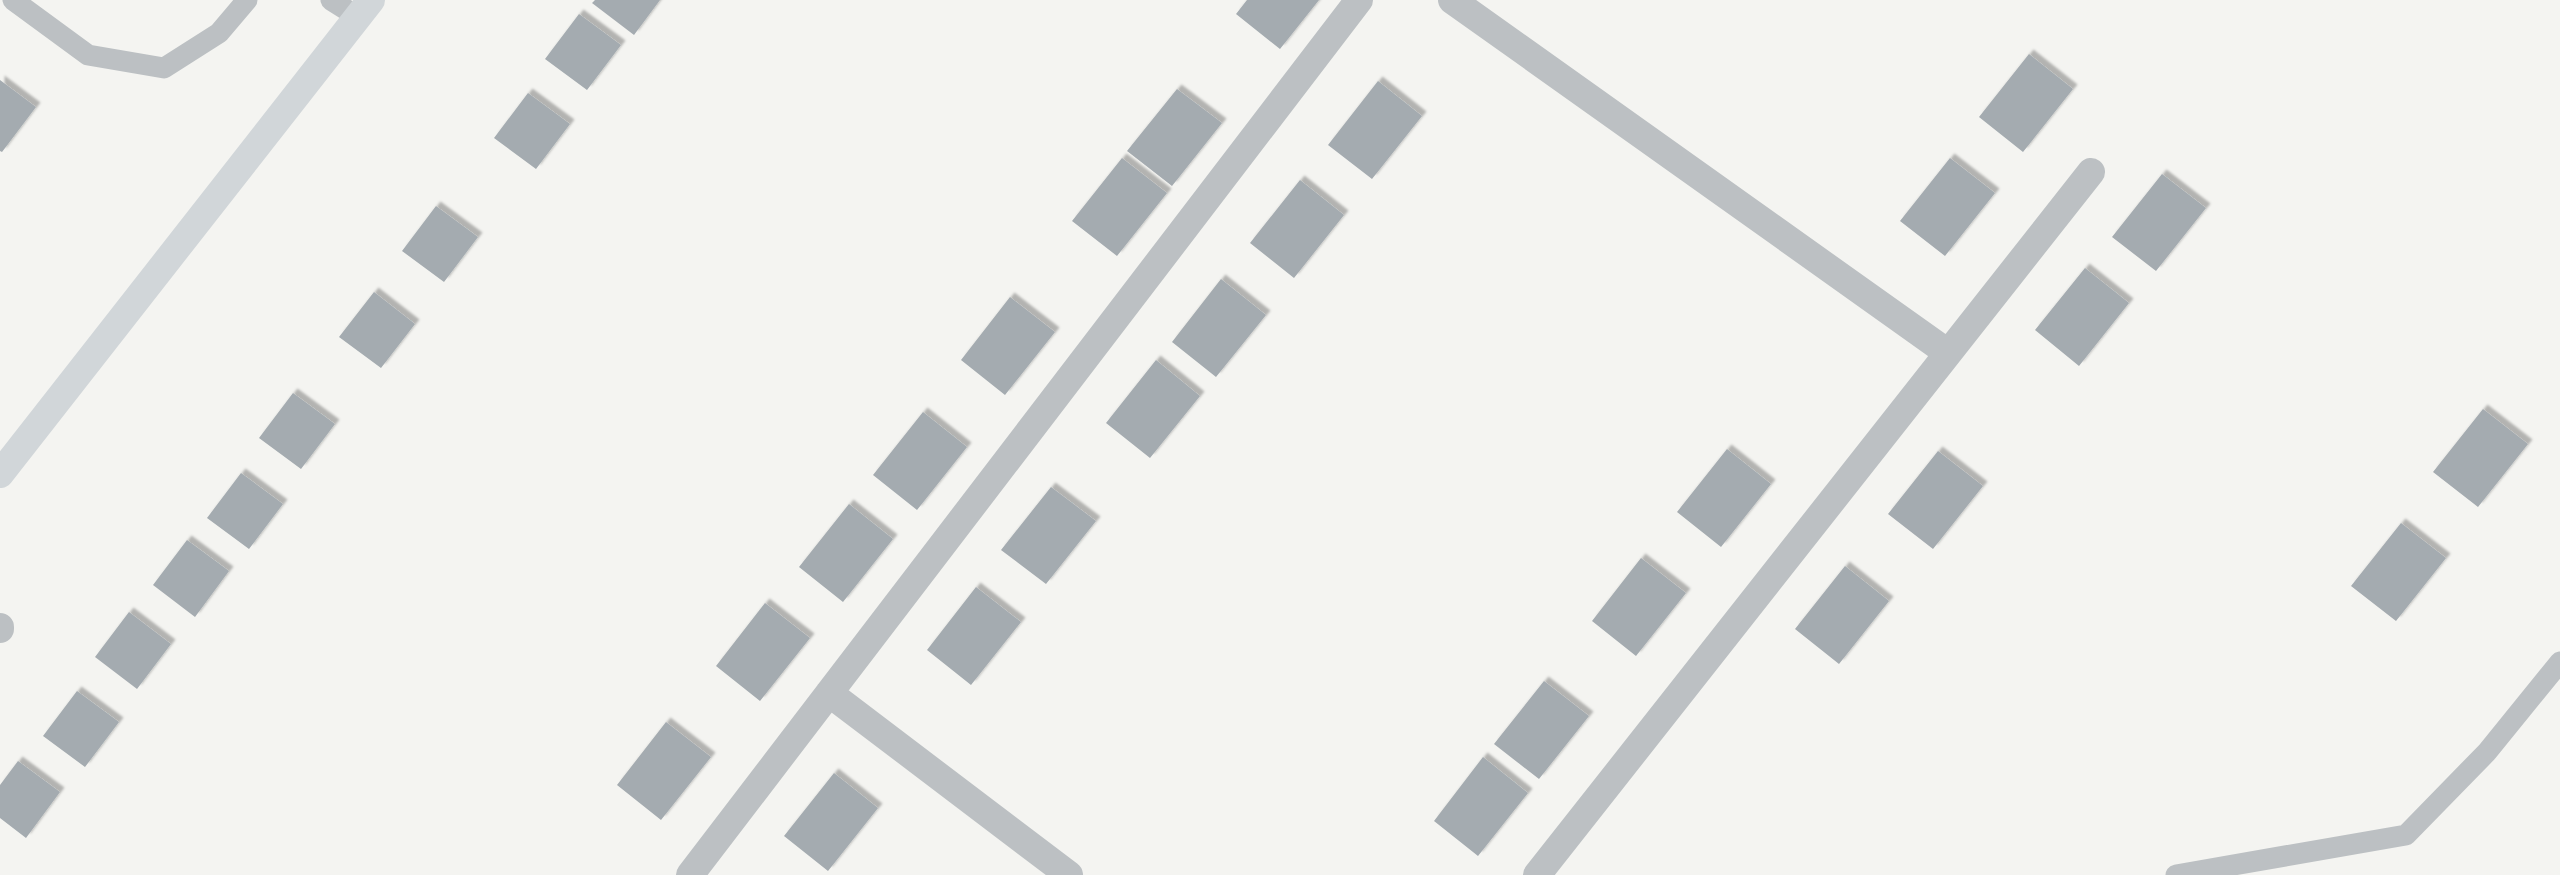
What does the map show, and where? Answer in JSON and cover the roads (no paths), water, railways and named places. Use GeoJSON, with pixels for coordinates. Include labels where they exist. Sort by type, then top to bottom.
{"type":"FeatureCollection","features":[{"type":"Feature","properties":{"kind":"street"},"geometry":{"type":"LineString","coordinates":[[690,875],[1359,0]]}},
{"type":"Feature","properties":{"kind":"street"},"geometry":{"type":"LineString","coordinates":[[1452,0],[1948,354]]}},
{"type":"Feature","properties":{"kind":"street"},"geometry":{"type":"LineString","coordinates":[[0,474],[364,8]]}},
{"type":"Feature","properties":{"kind":"street"},"geometry":{"type":"LineString","coordinates":[[1537,875],[2091,172]]}},
{"type":"Feature","properties":{"kind":"street"},"geometry":{"type":"LineString","coordinates":[[829,693],[1069,875]]}},
{"type":"Feature","properties":{"kind":"lane"},"geometry":{"type":"LineString","coordinates":[[14,0],[88,55],[164,68],[219,32],[247,0]]}},
{"type":"Feature","properties":{"kind":"lane"},"geometry":{"type":"LineString","coordinates":[[331,0],[364,8]]}},
{"type":"Feature","properties":{"kind":"lane"},"geometry":{"type":"LineString","coordinates":[[2176,875],[2406,835],[2486,752],[2560,662]]}}]}
